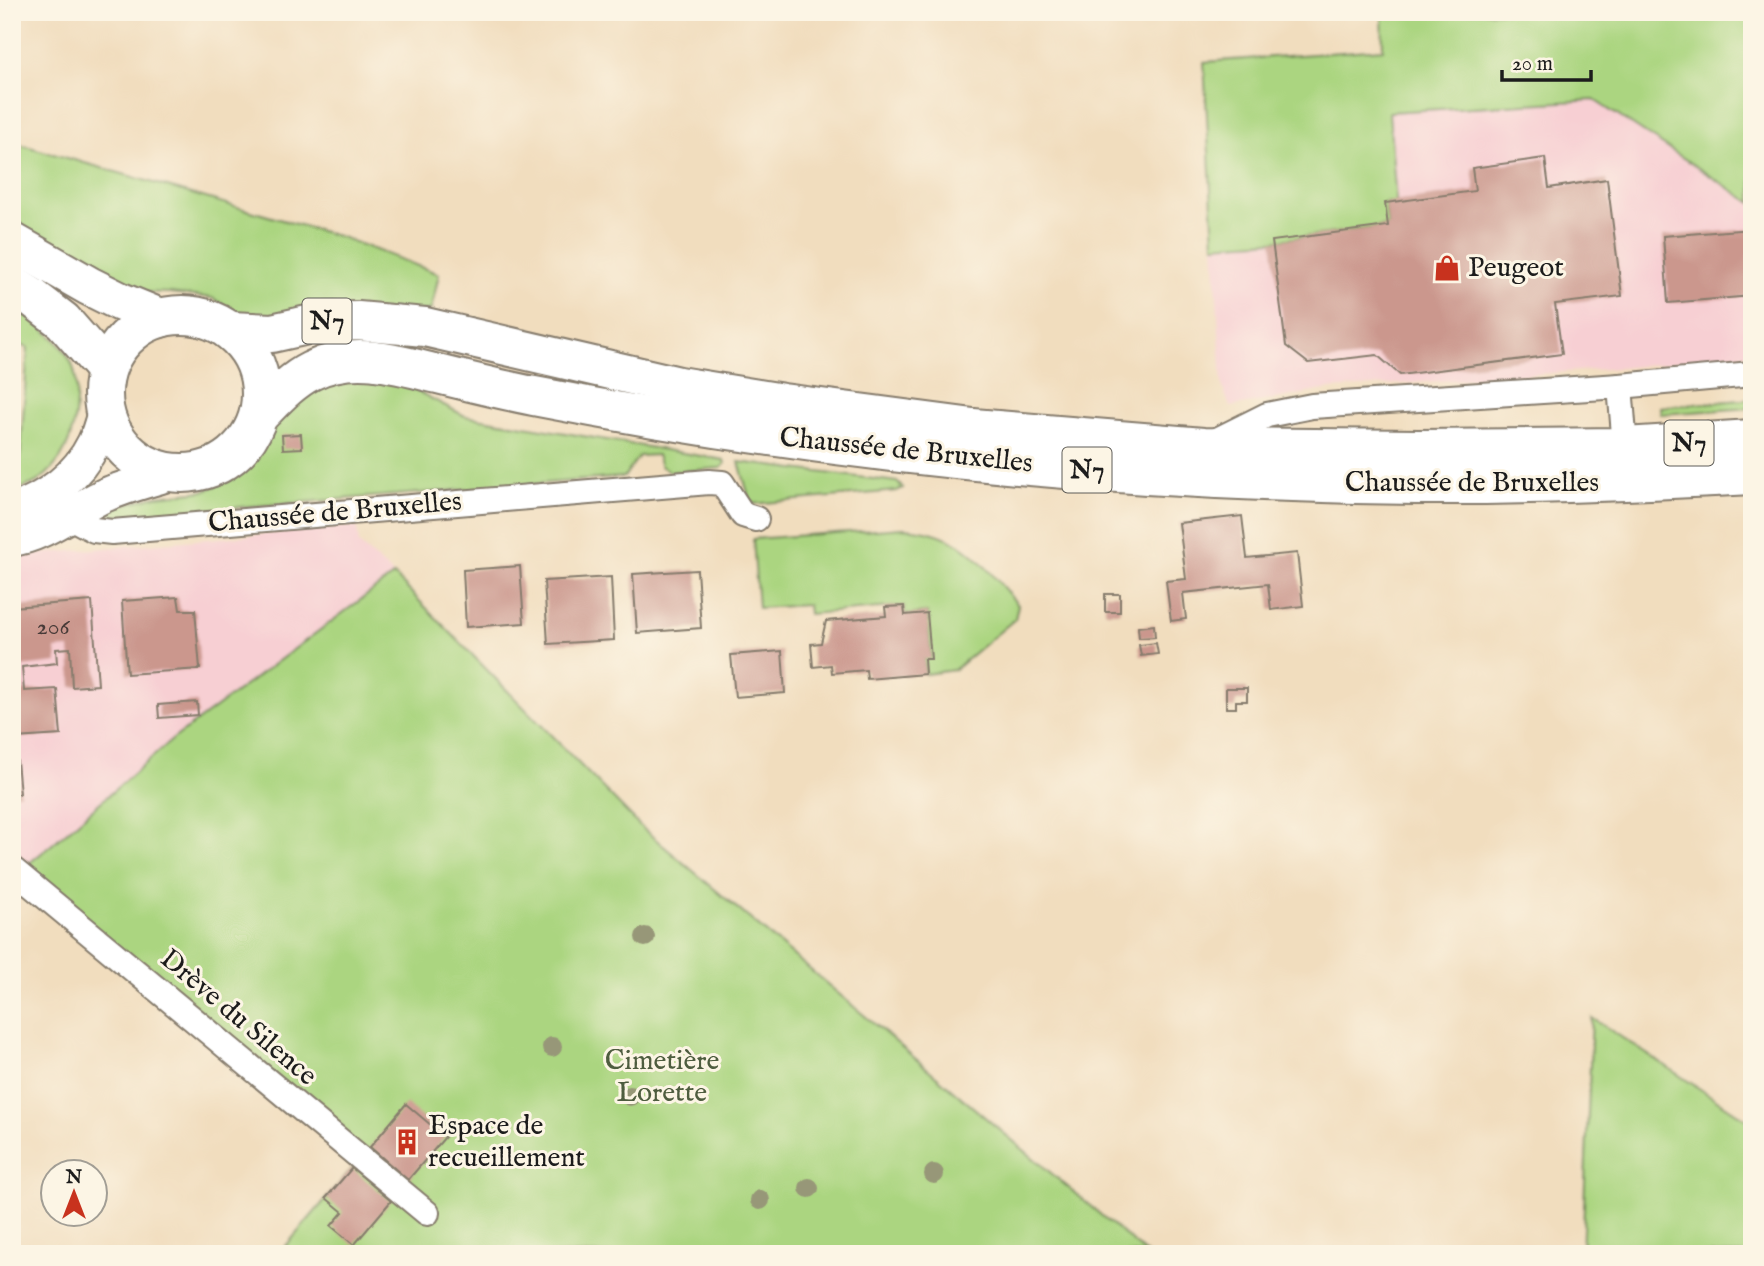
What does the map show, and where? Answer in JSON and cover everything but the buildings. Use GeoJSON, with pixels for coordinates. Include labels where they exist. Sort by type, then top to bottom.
{"type":"FeatureCollection","features":[{"type":"Feature","properties":{"kind":"highway"},"geometry":{"type":"LineString","coordinates":[[12,242],[89,286],[160,318]]}},
{"type":"Feature","properties":{"kind":"highway"},"geometry":{"type":"LineString","coordinates":[[12,285],[63,321],[106,370]]}},
{"type":"Feature","properties":{"kind":"highway"},"geometry":{"type":"LineString","coordinates":[[184,315],[208,319],[230,331],[254,359],[262,396],[253,431],[242,447],[222,463],[198,472],[172,473],[153,468],[136,459],[122,446],[111,430],[105,412],[102,391],[106,370],[114,352],[127,337],[160,318],[184,315]]}},
{"type":"Feature","properties":{"kind":"highway","name":"Chaussée de Bruxelles"},"geometry":{"type":"LineString","coordinates":[[230,331],[272,333],[321,322],[358,321],[425,327],[679,386],[973,428],[1203,447],[1419,449],[1752,475]]}},
{"type":"Feature","properties":{"kind":"highway","name":"Chaussée de Bruxelles"},"geometry":{"type":"LineString","coordinates":[[259,415],[283,390],[310,371],[338,361],[367,359],[396,363],[514,393],[754,434],[951,458],[1231,480],[1418,485],[1623,464],[1752,439]]}},
{"type":"Feature","properties":{"kind":"street"},"geometry":{"type":"LineString","coordinates":[[1203,447],[1267,415],[1312,407],[1752,374]]}},
{"type":"Feature","properties":{"kind":"street","name":"Chaussée de Bruxelles"},"geometry":{"type":"LineString","coordinates":[[1620,386],[1623,464]]}},
{"type":"Feature","properties":{"kind":"street"},"geometry":{"type":"LineString","coordinates":[[12,511],[47,495],[75,472],[94,443],[105,412]]}},
{"type":"Feature","properties":{"kind":"street"},"geometry":{"type":"LineString","coordinates":[[12,539],[22,538],[107,494],[172,473]]}},
{"type":"Feature","properties":{"kind":"street","name":"Chaussée de Bruxelles"},"geometry":{"type":"LineString","coordinates":[[68,516],[94,530],[111,532],[709,482],[722,483],[743,515],[756,519]]}},
{"type":"Feature","properties":{"kind":"street","name":"Drève du Silence"},"geometry":{"type":"LineString","coordinates":[[12,869],[427,1213]]}},
{"type":"Feature","properties":{"kind":"shaded area"},"geometry":{"type":"Polygon","coordinates":[[[1594,100],[1752,203],[1752,354],[1621,368],[1330,389],[1230,407],[1222,385],[1214,245],[1272,241],[1396,201],[1389,112],[1594,100]]]}},
{"type":"Feature","properties":{"kind":"shaded area"},"geometry":{"type":"Polygon","coordinates":[[[357,526],[359,544],[394,575],[173,739],[17,873],[12,868],[12,556],[357,526]]]}},
{"type":"Feature","properties":{"kind":"green space"},"geometry":{"type":"Polygon","coordinates":[[[1382,12],[1752,12],[1752,203],[1594,100],[1389,112],[1396,202],[1385,203],[1388,226],[1272,241],[1214,245],[1204,62],[1383,49],[1382,12]]]}},
{"type":"Feature","properties":{"kind":"green space"},"geometry":{"type":"Polygon","coordinates":[[[12,142],[341,237],[439,274],[431,310],[252,321],[212,298],[135,292],[12,224],[12,142]]]}},
{"type":"Feature","properties":{"kind":"green space"},"geometry":{"type":"Polygon","coordinates":[[[12,304],[44,330],[65,352],[72,365],[76,386],[73,425],[61,457],[38,481],[18,489],[28,348],[12,342],[12,304]]]}},
{"type":"Feature","properties":{"kind":"green space"},"geometry":{"type":"Polygon","coordinates":[[[384,374],[465,416],[724,460],[725,464],[721,468],[670,472],[661,466],[657,455],[639,456],[624,477],[114,517],[110,513],[110,508],[156,496],[203,491],[231,480],[261,450],[275,414],[326,376],[384,374]]]}},
{"type":"Feature","properties":{"kind":"green space"},"geometry":{"type":"Polygon","coordinates":[[[1752,399],[1752,408],[1661,414],[1660,407],[1752,399]]]}},
{"type":"Feature","properties":{"kind":"green space"},"geometry":{"type":"Polygon","coordinates":[[[739,462],[897,482],[903,488],[897,491],[754,504],[749,497],[739,462]]]}},
{"type":"Feature","properties":{"kind":"green space"},"geometry":{"type":"Polygon","coordinates":[[[903,528],[941,535],[970,552],[1018,605],[1015,619],[954,670],[925,674],[924,659],[931,658],[927,613],[905,615],[904,606],[809,614],[808,605],[758,608],[753,539],[903,528]]]}},
{"type":"Feature","properties":{"kind":"green space","name":"Cimetière Lorette"},"geometry":{"type":"Polygon","coordinates":[[[394,575],[641,827],[1147,1254],[279,1254],[360,1159],[17,873],[173,739],[394,575]]]}},
{"type":"Feature","properties":{"kind":"green space"},"geometry":{"type":"Polygon","coordinates":[[[1592,1018],[1752,1123],[1752,1254],[1582,1254],[1592,1018]]]}},
{"type":"Feature","properties":{"kind":"place","name":"Peugeot"},"geometry":{"type":"Point","coordinates":[1447,268]}},
{"type":"Feature","properties":{"kind":"place","name":"Espace de recueillement"},"geometry":{"type":"Point","coordinates":[407,1142]}}]}
